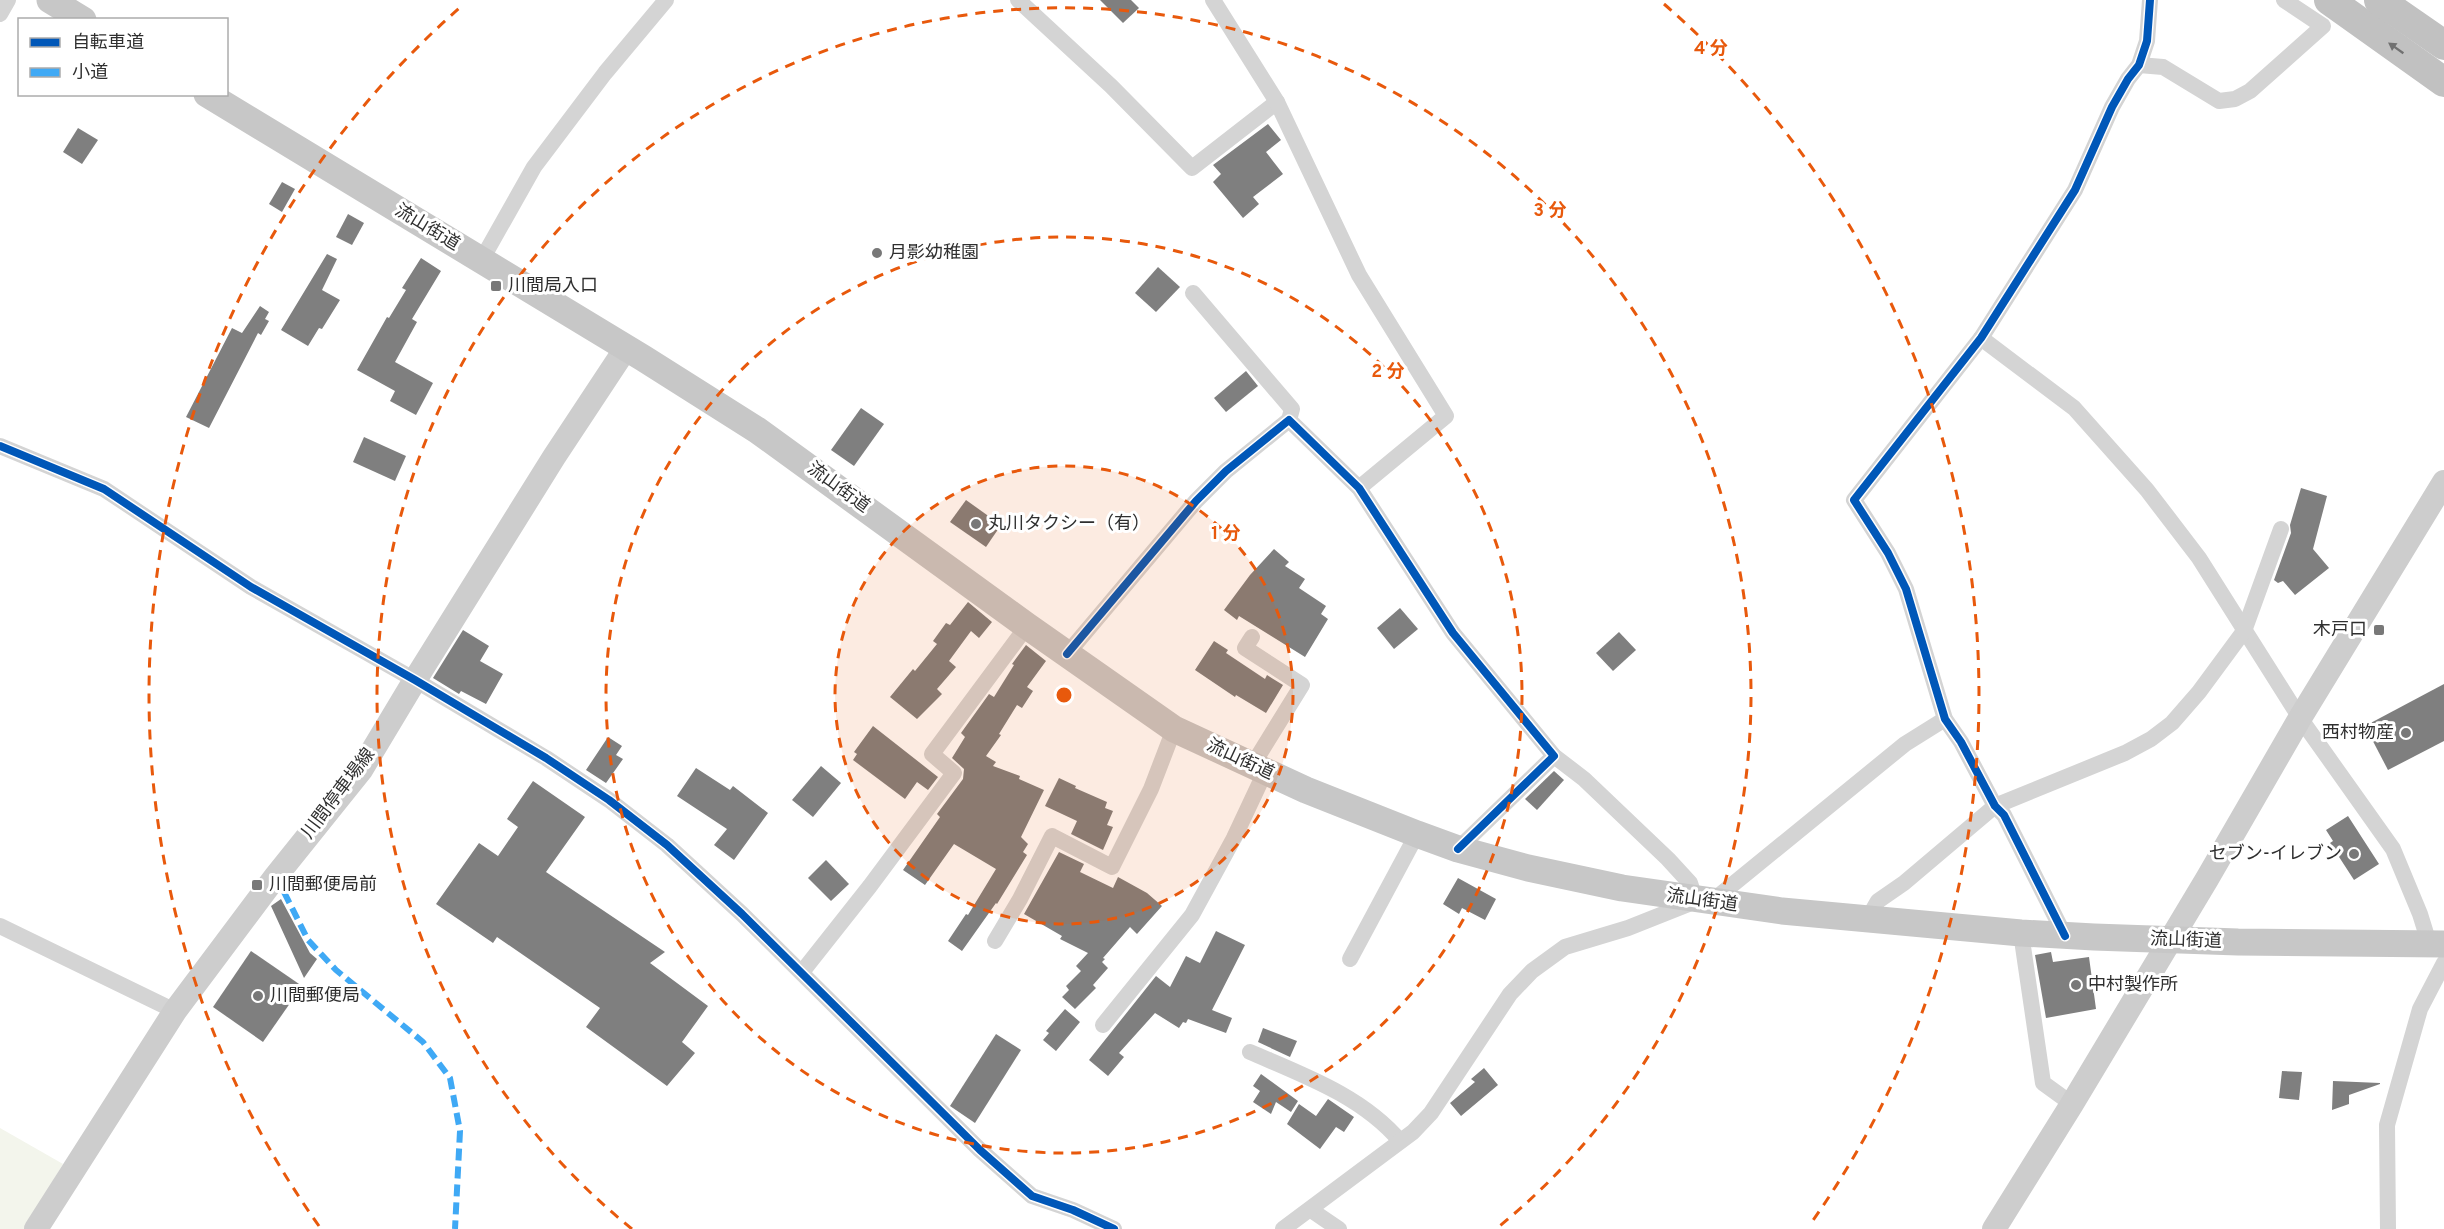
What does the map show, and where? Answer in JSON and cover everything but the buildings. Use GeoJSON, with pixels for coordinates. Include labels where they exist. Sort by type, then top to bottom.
{"type":"FeatureCollection","features":[{"type":"Feature","properties":{"kind":"highway"},"geometry":{"type":"LineString","coordinates":[[2329,0],[2444,82]]}},
{"type":"Feature","properties":{"kind":"highway"},"geometry":{"type":"LineString","coordinates":[[2379,0],[2444,45]]}},
{"type":"Feature","properties":{"kind":"main road"},"geometry":{"type":"LineString","coordinates":[[50,0],[80,18]]}},
{"type":"Feature","properties":{"kind":"main road","name":"流山街道"},"geometry":{"type":"LineString","coordinates":[[210,96],[757,430],[1027,626],[1174,729],[1258,769],[1417,834],[1458,849],[1528,868],[1703,902],[1868,920],[2065,936],[2439,950]]}},
{"type":"Feature","properties":{"kind":"main road","name":"川間停車場線"},"geometry":{"type":"LineString","coordinates":[[36,1229],[175,1011],[276,876],[361,770],[414,680],[554,457],[626,348]]}},
{"type":"Feature","properties":{"kind":"main road"},"geometry":{"type":"LineString","coordinates":[[1994,1229],[2072,1104],[2300,718],[2444,482]]}},
{"type":"Feature","properties":{"kind":"street"},"geometry":{"type":"LineString","coordinates":[[0,14],[8,0]]}},
{"type":"Feature","properties":{"kind":"street"},"geometry":{"type":"LineString","coordinates":[[481,261],[534,167],[605,73],[666,0]]}},
{"type":"Feature","properties":{"kind":"street"},"geometry":{"type":"LineString","coordinates":[[1018,0],[1112,86],[1192,168],[1277,102]]}},
{"type":"Feature","properties":{"kind":"street"},"geometry":{"type":"LineString","coordinates":[[1213,0],[1277,102],[1359,275],[1446,416],[1359,488]]}},
{"type":"Feature","properties":{"kind":"street"},"geometry":{"type":"LineString","coordinates":[[2065,936],[2004,815],[1995,806],[1961,742],[1945,719],[1906,589],[1888,553],[1854,500],[1981,338],[2075,190],[2112,107],[2139,65],[2147,41],[2150,0]]}},
{"type":"Feature","properties":{"kind":"street"},"geometry":{"type":"LineString","coordinates":[[2139,65],[2163,67],[2219,101],[2235,99],[2250,91],[2324,26],[2284,0]]}},
{"type":"Feature","properties":{"kind":"street"},"geometry":{"type":"LineString","coordinates":[[1067,654],[1196,501],[1226,471],[1289,420],[1292,409],[1193,294]]}},
{"type":"Feature","properties":{"kind":"street"},"geometry":{"type":"LineString","coordinates":[[1981,338],[2074,408],[2148,490],[2199,558],[2300,718],[2393,849],[2420,914],[2439,950],[2387,1125],[2388,1229]]}},
{"type":"Feature","properties":{"kind":"street"},"geometry":{"type":"LineString","coordinates":[[1289,420],[1359,488],[1453,633],[1554,756],[1584,778],[1668,859],[1690,883],[1703,902]]}},
{"type":"Feature","properties":{"kind":"street"},"geometry":{"type":"LineString","coordinates":[[0,446],[104,489],[251,587],[546,758],[609,800],[667,845],[802,972],[980,1150],[1032,1196],[1073,1210],[1114,1229]]}},
{"type":"Feature","properties":{"kind":"street"},"geometry":{"type":"LineString","coordinates":[[1868,920],[1878,901],[1904,883],[1995,806],[2125,753],[2151,740],[2172,723],[2199,692],[2244,631],[2281,530]]}},
{"type":"Feature","properties":{"kind":"street"},"geometry":{"type":"LineString","coordinates":[[802,972],[870,886],[954,773],[932,754],[1027,626]]}},
{"type":"Feature","properties":{"kind":"street"},"geometry":{"type":"LineString","coordinates":[[1103,1026],[1192,915],[1233,838],[1258,769],[1302,685],[1245,648],[1252,637]]}},
{"type":"Feature","properties":{"kind":"street"},"geometry":{"type":"LineString","coordinates":[[1283,1229],[1400,1142],[1431,1113],[1510,994],[1532,971],[1565,947],[1703,902],[1905,744],[1945,719]]}},
{"type":"Feature","properties":{"kind":"street"},"geometry":{"type":"LineString","coordinates":[[995,941],[1020,899],[1052,836],[1112,867],[1150,789],[1174,729]]}},
{"type":"Feature","properties":{"kind":"street"},"geometry":{"type":"LineString","coordinates":[[1458,849],[1554,756]]}},
{"type":"Feature","properties":{"kind":"street"},"geometry":{"type":"LineString","coordinates":[[1350,959],[1417,834]]}},
{"type":"Feature","properties":{"kind":"street"},"geometry":{"type":"LineString","coordinates":[[0,926],[175,1011]]}},
{"type":"Feature","properties":{"kind":"street"},"geometry":{"type":"LineString","coordinates":[[2021,933],[2043,1083],[2072,1104]]}},
{"type":"Feature","properties":{"kind":"street"},"geometry":{"type":"LineString","coordinates":[[1250,1052],[1337,1093],[1387,1126],[1400,1142]]}},
{"type":"Feature","properties":{"kind":"street"},"geometry":{"type":"LineString","coordinates":[[1311,1210],[1339,1229]]}},
{"type":"Feature","properties":{"kind":"shaded area"},"geometry":{"type":"Polygon","coordinates":[[[0,1128],[63,1164],[24,1229],[0,1229],[0,1128]]]}},
{"type":"Feature","properties":{"kind":"marked path"},"geometry":{"type":"LineString","coordinates":[[276,876],[308,940],[336,970],[423,1042],[450,1078],[460,1131],[455,1229]]}},
{"type":"Feature","properties":{"kind":"cycle path"},"geometry":{"type":"LineString","coordinates":[[2065,936],[2004,815],[1995,806],[1961,742],[1945,719],[1906,589],[1888,553],[1854,500],[1981,338],[2075,190],[2112,107],[2139,65],[2147,41],[2150,0]]}},
{"type":"Feature","properties":{"kind":"cycle path"},"geometry":{"type":"LineString","coordinates":[[1067,654],[1196,501],[1226,471],[1289,420],[1359,488],[1453,633],[1554,756],[1458,849]]}},
{"type":"Feature","properties":{"kind":"cycle path"},"geometry":{"type":"LineString","coordinates":[[0,446],[104,489],[251,587],[415,680],[546,758],[609,800],[667,845],[742,914],[980,1150],[1032,1196],[1073,1210],[1114,1229]]}},
{"type":"Feature","properties":{"kind":"place","name":"月影幼稚園"},"geometry":{"type":"Point","coordinates":[877,253]}},
{"type":"Feature","properties":{"kind":"place","name":"川間局入口"},"geometry":{"type":"Point","coordinates":[496,286]}},
{"type":"Feature","properties":{"kind":"place","name":"丸川タクシー（有）"},"geometry":{"type":"Point","coordinates":[976,524]}},
{"type":"Feature","properties":{"kind":"place","name":"木戸口"},"geometry":{"type":"Point","coordinates":[2379,630]}},
{"type":"Feature","properties":{"kind":"place","name":"西村物産"},"geometry":{"type":"Point","coordinates":[2406,733]}},
{"type":"Feature","properties":{"kind":"place","name":"セブン-イレブン"},"geometry":{"type":"Point","coordinates":[2354,854]}},
{"type":"Feature","properties":{"kind":"place","name":"川間郵便局前"},"geometry":{"type":"Point","coordinates":[257,885]}},
{"type":"Feature","properties":{"kind":"place","name":"中村製作所"},"geometry":{"type":"Point","coordinates":[2076,985]}},
{"type":"Feature","properties":{"kind":"place","name":"川間郵便局"},"geometry":{"type":"Point","coordinates":[258,996]}}]}
